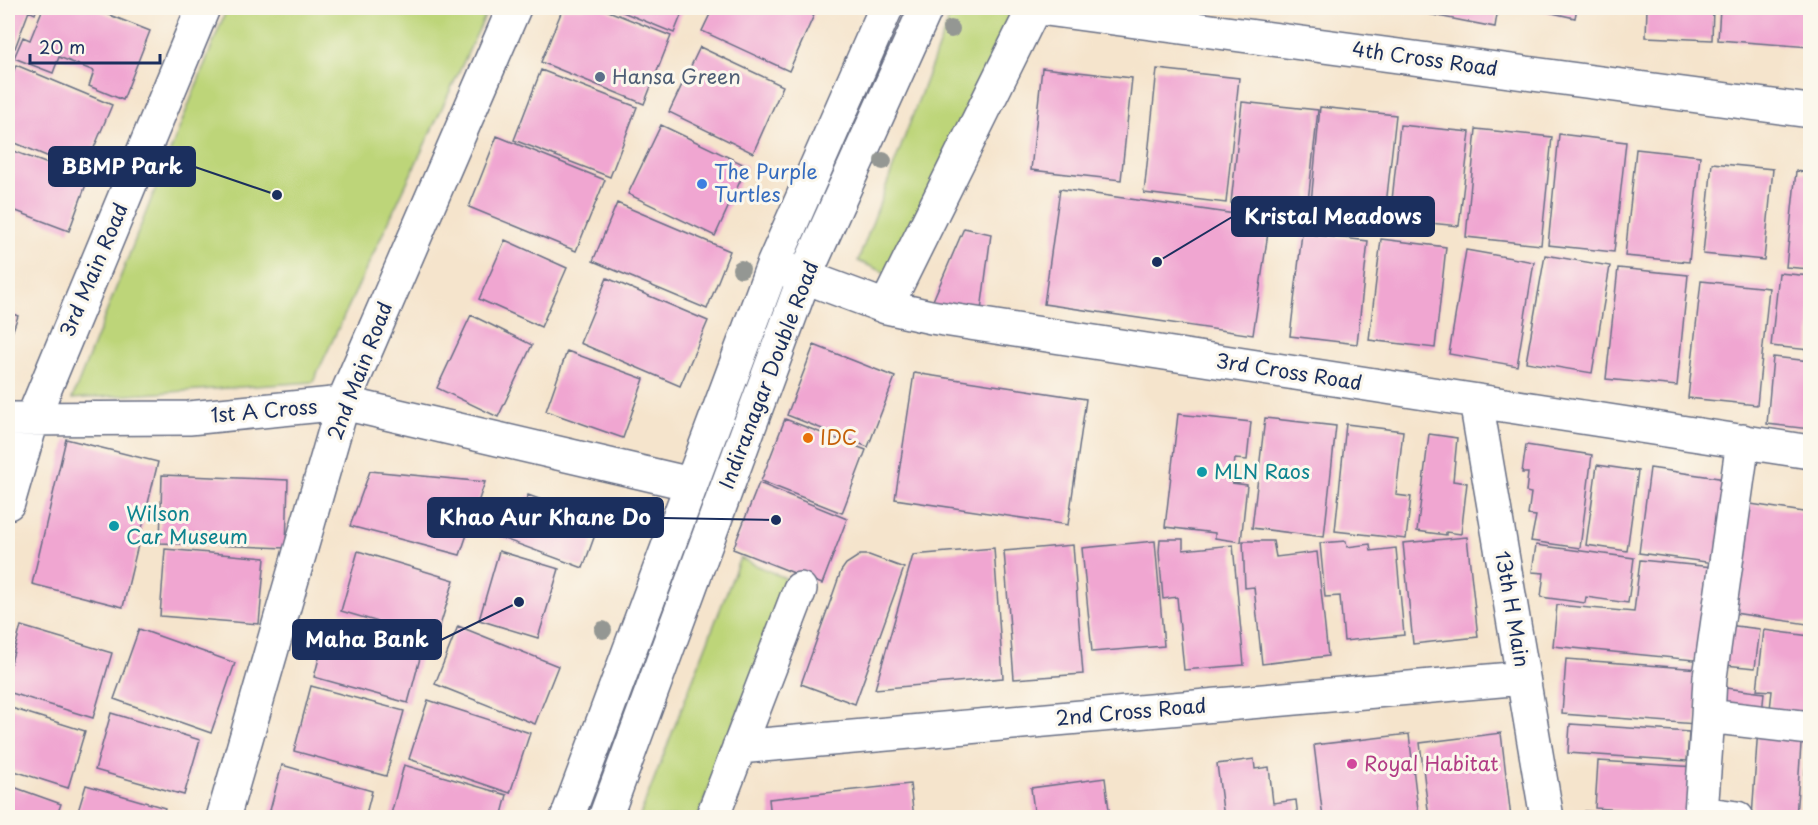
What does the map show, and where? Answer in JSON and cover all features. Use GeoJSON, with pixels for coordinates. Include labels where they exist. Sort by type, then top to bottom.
{"type":"FeatureCollection","features":[{"type":"Feature","properties":{"kind":"street","name":"3rd Main Road"},"geometry":{"type":"LineString","coordinates":[[8,503],[20,419],[203,8]]}},
{"type":"Feature","properties":{"kind":"street","name":"2nd Main Road"},"geometry":{"type":"LineString","coordinates":[[223,818],[343,403],[514,8]]}},
{"type":"Feature","properties":{"kind":"street","name":"Indiranagar Double Road"},"geometry":{"type":"LineString","coordinates":[[567,818],[773,265],[886,8]]}},
{"type":"Feature","properties":{"kind":"street","name":"Indiranagar Double Road"},"geometry":{"type":"LineString","coordinates":[[605,818],[804,278],[926,8]]}},
{"type":"Feature","properties":{"kind":"street"},"geometry":{"type":"LineString","coordinates":[[886,307],[1034,8]]}},
{"type":"Feature","properties":{"kind":"street","name":"4th Cross Road"},"geometry":{"type":"LineString","coordinates":[[1039,8],[1810,111]]}},
{"type":"Feature","properties":{"kind":"street","name":"3rd Cross Road"},"geometry":{"type":"LineString","coordinates":[[773,265],[886,307],[931,317],[1810,452]]}},
{"type":"Feature","properties":{"kind":"street","name":"13th H Main"},"geometry":{"type":"LineString","coordinates":[[1476,401],[1547,818]]}},
{"type":"Feature","properties":{"kind":"street","name":"1st A Cross"},"geometry":{"type":"LineString","coordinates":[[20,419],[189,418],[343,403],[691,484]]}},
{"type":"Feature","properties":{"kind":"street"},"geometry":{"type":"LineString","coordinates":[[1737,818],[1701,813],[1710,678],[1743,441]]}},
{"type":"Feature","properties":{"kind":"street"},"geometry":{"type":"LineString","coordinates":[[712,818],[800,589]]}},
{"type":"Feature","properties":{"kind":"street","name":"2nd Cross Road"},"geometry":{"type":"LineString","coordinates":[[739,747],[1524,678]]}},
{"type":"Feature","properties":{"kind":"street"},"geometry":{"type":"LineString","coordinates":[[1708,716],[1810,728]]}},
{"type":"Feature","properties":{"kind":"green space"},"geometry":{"type":"Polygon","coordinates":[[[227,8],[489,8],[313,382],[72,399],[227,8]]]}},
{"type":"Feature","properties":{"kind":"green space"},"geometry":{"type":"Polygon","coordinates":[[[953,8],[1022,8],[891,275],[858,261],[953,8]]]}},
{"type":"Feature","properties":{"kind":"green space"},"geometry":{"type":"Polygon","coordinates":[[[740,558],[789,580],[698,817],[639,818],[740,558]]]}},
{"type":"Feature","properties":{"kind":"building"},"geometry":{"type":"Polygon","coordinates":[[[8,8],[37,8],[35,14],[29,11],[15,48],[8,45],[8,8]]]}},
{"type":"Feature","properties":{"kind":"building"},"geometry":{"type":"Polygon","coordinates":[[[43,8],[92,8],[150,31],[123,100],[89,86],[94,71],[59,57],[53,73],[14,58],[23,37],[30,40],[43,8]]]}},
{"type":"Feature","properties":{"kind":"building"},"geometry":{"type":"Polygon","coordinates":[[[563,8],[601,8],[671,36],[644,104],[541,62],[563,8]]]}},
{"type":"Feature","properties":{"kind":"building"},"geometry":{"type":"Polygon","coordinates":[[[613,8],[684,8],[674,33],[613,8]]]}},
{"type":"Feature","properties":{"kind":"building"},"geometry":{"type":"Polygon","coordinates":[[[713,8],[799,8],[814,15],[789,71],[702,31],[713,8]]]}},
{"type":"Feature","properties":{"kind":"building"},"geometry":{"type":"Polygon","coordinates":[[[1423,8],[1498,8],[1495,27],[1422,13],[1423,8]]]}},
{"type":"Feature","properties":{"kind":"building"},"geometry":{"type":"Polygon","coordinates":[[[1530,8],[1577,8],[1575,18],[1530,8]]]}},
{"type":"Feature","properties":{"kind":"building"},"geometry":{"type":"Polygon","coordinates":[[[1647,8],[1713,8],[1712,40],[1646,37],[1647,8]]]}},
{"type":"Feature","properties":{"kind":"building"},"geometry":{"type":"Polygon","coordinates":[[[1720,8],[1810,8],[1810,47],[1718,40],[1720,8]]]}},
{"type":"Feature","properties":{"kind":"building"},"geometry":{"type":"Polygon","coordinates":[[[700,47],[783,86],[753,153],[669,112],[700,47]]]}},
{"type":"Feature","properties":{"kind":"building"},"geometry":{"type":"Polygon","coordinates":[[[16,65],[112,105],[86,167],[51,152],[49,157],[8,140],[8,86],[16,65]]]}},
{"type":"Feature","properties":{"kind":"building"},"geometry":{"type":"Polygon","coordinates":[[[1042,68],[1132,78],[1121,180],[1031,170],[1042,68]]]}},
{"type":"Feature","properties":{"kind":"building"},"geometry":{"type":"Polygon","coordinates":[[[1157,69],[1239,78],[1226,203],[1144,193],[1157,69]]]}},
{"type":"Feature","properties":{"kind":"building"},"geometry":{"type":"Polygon","coordinates":[[[541,70],[637,107],[610,177],[514,140],[541,70]]]}},
{"type":"Feature","properties":{"kind":"building"},"geometry":{"type":"Polygon","coordinates":[[[1242,102],[1318,110],[1307,211],[1231,203],[1242,102]]]}},
{"type":"Feature","properties":{"kind":"building"},"geometry":{"type":"Polygon","coordinates":[[[1320,107],[1396,115],[1383,232],[1309,224],[1320,107]]]}},
{"type":"Feature","properties":{"kind":"building"},"geometry":{"type":"Polygon","coordinates":[[[661,125],[747,166],[715,236],[628,194],[661,125]]]}},
{"type":"Feature","properties":{"kind":"building"},"geometry":{"type":"Polygon","coordinates":[[[1400,125],[1470,132],[1459,226],[1390,219],[1400,125]]]}},
{"type":"Feature","properties":{"kind":"building"},"geometry":{"type":"Polygon","coordinates":[[[1476,129],[1552,137],[1541,245],[1466,237],[1476,129]]]}},
{"type":"Feature","properties":{"kind":"building"},"geometry":{"type":"Polygon","coordinates":[[[1559,134],[1626,142],[1614,252],[1548,245],[1559,134]]]}},
{"type":"Feature","properties":{"kind":"building"},"geometry":{"type":"Polygon","coordinates":[[[497,136],[605,180],[576,251],[469,207],[497,136]]]}},
{"type":"Feature","properties":{"kind":"building"},"geometry":{"type":"Polygon","coordinates":[[[8,149],[88,179],[69,231],[8,208],[8,149]]]}},
{"type":"Feature","properties":{"kind":"building"},"geometry":{"type":"Polygon","coordinates":[[[1636,149],[1700,156],[1689,262],[1625,256],[1636,149]]]}},
{"type":"Feature","properties":{"kind":"building"},"geometry":{"type":"Polygon","coordinates":[[[1712,163],[1773,169],[1764,260],[1703,254],[1712,163]]]}},
{"type":"Feature","properties":{"kind":"building"},"geometry":{"type":"Polygon","coordinates":[[[1796,171],[1810,173],[1810,269],[1786,267],[1796,171]]]}},
{"type":"Feature","properties":{"kind":"building"},"geometry":{"type":"Polygon","coordinates":[[[1060,189],[1270,219],[1253,335],[1044,304],[1060,189]]]}},
{"type":"Feature","properties":{"kind":"building"},"geometry":{"type":"Polygon","coordinates":[[[617,203],[730,251],[707,309],[593,261],[617,203]]]}},
{"type":"Feature","properties":{"kind":"building"},"geometry":{"type":"Polygon","coordinates":[[[964,228],[991,234],[981,311],[931,305],[964,228]]]}},
{"type":"Feature","properties":{"kind":"building"},"geometry":{"type":"Polygon","coordinates":[[[1302,233],[1368,241],[1357,344],[1290,336],[1302,233]]]}},
{"type":"Feature","properties":{"kind":"building"},"geometry":{"type":"Polygon","coordinates":[[[1381,239],[1446,247],[1435,348],[1369,340],[1381,239]]]}},
{"type":"Feature","properties":{"kind":"building"},"geometry":{"type":"Polygon","coordinates":[[[505,240],[567,268],[541,327],[479,299],[505,240]]]}},
{"type":"Feature","properties":{"kind":"building"},"geometry":{"type":"Polygon","coordinates":[[[1466,250],[1534,262],[1517,366],[1449,354],[1466,250]]]}},
{"type":"Feature","properties":{"kind":"building"},"geometry":{"type":"Polygon","coordinates":[[[1545,255],[1610,266],[1592,373],[1526,362],[1545,255]]]}},
{"type":"Feature","properties":{"kind":"building"},"geometry":{"type":"Polygon","coordinates":[[[1618,268],[1688,275],[1677,386],[1606,379],[1618,268]]]}},
{"type":"Feature","properties":{"kind":"building"},"geometry":{"type":"Polygon","coordinates":[[[1779,273],[1810,276],[1810,350],[1771,346],[1779,273]]]}},
{"type":"Feature","properties":{"kind":"building"},"geometry":{"type":"Polygon","coordinates":[[[607,278],[708,321],[680,386],[580,343],[607,278]]]}},
{"type":"Feature","properties":{"kind":"building"},"geometry":{"type":"Polygon","coordinates":[[[1701,281],[1769,288],[1757,405],[1688,398],[1701,281]]]}},
{"type":"Feature","properties":{"kind":"building"},"geometry":{"type":"Polygon","coordinates":[[[8,312],[18,316],[8,344],[8,312]]]}},
{"type":"Feature","properties":{"kind":"building"},"geometry":{"type":"Polygon","coordinates":[[[471,315],[532,345],[498,417],[437,388],[471,315]]]}},
{"type":"Feature","properties":{"kind":"building"},"geometry":{"type":"Polygon","coordinates":[[[814,345],[895,377],[868,447],[787,415],[814,345]]]}},
{"type":"Feature","properties":{"kind":"building"},"geometry":{"type":"Polygon","coordinates":[[[567,351],[644,379],[623,438],[546,411],[567,351]]]}},
{"type":"Feature","properties":{"kind":"building"},"geometry":{"type":"Polygon","coordinates":[[[1773,357],[1810,361],[1810,429],[1767,424],[1773,357]]]}},
{"type":"Feature","properties":{"kind":"building"},"geometry":{"type":"Polygon","coordinates":[[[914,373],[1086,399],[1068,525],[895,499],[914,373]]]}},
{"type":"Feature","properties":{"kind":"building","name":"MLN Raos"},"geometry":{"type":"Polygon","coordinates":[[[1178,414],[1251,422],[1247,460],[1235,459],[1232,483],[1247,485],[1241,542],[1215,538],[1215,533],[1165,527],[1178,414]]]}},
{"type":"Feature","properties":{"kind":"building"},"geometry":{"type":"Polygon","coordinates":[[[1265,418],[1336,426],[1324,537],[1252,528],[1265,418]]]}},
{"type":"Feature","properties":{"kind":"building"},"geometry":{"type":"Polygon","coordinates":[[[785,419],[866,450],[842,513],[761,481],[785,419]]]}},
{"type":"Feature","properties":{"kind":"building"},"geometry":{"type":"Polygon","coordinates":[[[1346,424],[1403,431],[1396,495],[1411,497],[1406,539],[1335,531],[1346,424]]]}},
{"type":"Feature","properties":{"kind":"building"},"geometry":{"type":"Polygon","coordinates":[[[1429,434],[1457,438],[1453,481],[1467,483],[1461,534],[1446,532],[1446,535],[1417,531],[1429,434]]]}},
{"type":"Feature","properties":{"kind":"building"},"geometry":{"type":"Polygon","coordinates":[[[66,439],[158,462],[123,607],[32,584],[66,439]]]}},
{"type":"Feature","properties":{"kind":"building"},"geometry":{"type":"Polygon","coordinates":[[[1526,445],[1592,455],[1580,548],[1531,541],[1536,516],[1528,515],[1531,493],[1526,492],[1528,473],[1522,473],[1526,445]]]}},
{"type":"Feature","properties":{"kind":"building"},"geometry":{"type":"Polygon","coordinates":[[[1597,465],[1638,471],[1627,551],[1586,545],[1597,465]]]}},
{"type":"Feature","properties":{"kind":"building"},"geometry":{"type":"Polygon","coordinates":[[[1650,468],[1732,480],[1721,564],[1639,553],[1650,468]]]}},
{"type":"Feature","properties":{"kind":"building"},"geometry":{"type":"Polygon","coordinates":[[[370,471],[485,482],[460,555],[350,526],[370,471]]]}},
{"type":"Feature","properties":{"kind":"building"},"geometry":{"type":"Polygon","coordinates":[[[162,475],[288,480],[286,548],[160,543],[162,475]]]}},
{"type":"Feature","properties":{"kind":"building"},"geometry":{"type":"Polygon","coordinates":[[[759,483],[847,519],[822,584],[733,549],[759,483]]]}},
{"type":"Feature","properties":{"kind":"building"},"geometry":{"type":"Polygon","coordinates":[[[528,495],[600,521],[583,568],[499,537],[509,507],[522,512],[528,495]]]}},
{"type":"Feature","properties":{"kind":"building"},"geometry":{"type":"Polygon","coordinates":[[[1744,503],[1810,513],[1810,603],[1807,624],[1728,612],[1744,503]]]}},
{"type":"Feature","properties":{"kind":"building"},"geometry":{"type":"Polygon","coordinates":[[[1467,537],[1478,637],[1413,644],[1403,543],[1467,537]]]}},
{"type":"Feature","properties":{"kind":"building"},"geometry":{"type":"Polygon","coordinates":[[[1160,539],[1183,539],[1183,550],[1233,545],[1244,665],[1184,670],[1177,597],[1163,599],[1160,539]]]}},
{"type":"Feature","properties":{"kind":"building"},"geometry":{"type":"Polygon","coordinates":[[[1155,541],[1164,646],[1092,652],[1082,548],[1155,541]]]}},
{"type":"Feature","properties":{"kind":"building"},"geometry":{"type":"Polygon","coordinates":[[[1243,541],[1273,541],[1276,557],[1317,552],[1328,656],[1262,664],[1254,587],[1245,588],[1243,541]]]}},
{"type":"Feature","properties":{"kind":"building"},"geometry":{"type":"Polygon","coordinates":[[[1346,541],[1347,547],[1370,544],[1371,551],[1396,548],[1404,635],[1344,641],[1340,596],[1325,597],[1320,543],[1346,541]]]}},
{"type":"Feature","properties":{"kind":"building"},"geometry":{"type":"Polygon","coordinates":[[[1073,545],[1083,674],[1014,679],[1004,551],[1073,545]]]}},
{"type":"Feature","properties":{"kind":"building"},"geometry":{"type":"Polygon","coordinates":[[[1536,545],[1634,558],[1628,603],[1586,597],[1585,603],[1541,597],[1544,573],[1532,572],[1536,545]]]}},
{"type":"Feature","properties":{"kind":"building"},"geometry":{"type":"Polygon","coordinates":[[[994,548],[1003,678],[875,689],[913,555],[994,548]]]}},
{"type":"Feature","properties":{"kind":"building"},"geometry":{"type":"Polygon","coordinates":[[[165,549],[265,558],[259,624],[160,616],[165,549]]]}},
{"type":"Feature","properties":{"kind":"building"},"geometry":{"type":"Polygon","coordinates":[[[358,551],[454,580],[436,639],[341,611],[358,551]]]}},
{"type":"Feature","properties":{"kind":"building"},"geometry":{"type":"Polygon","coordinates":[[[499,551],[559,569],[538,638],[479,620],[499,551]]]}},
{"type":"Feature","properties":{"kind":"building"},"geometry":{"type":"Polygon","coordinates":[[[860,555],[869,555],[904,568],[855,704],[801,684],[841,571],[846,564],[860,555]]]}},
{"type":"Feature","properties":{"kind":"building"},"geometry":{"type":"Polygon","coordinates":[[[1640,560],[1713,567],[1704,661],[1553,646],[1557,605],[1634,612],[1640,560]]]}},
{"type":"Feature","properties":{"kind":"building"},"geometry":{"type":"Polygon","coordinates":[[[329,621],[423,647],[408,703],[314,677],[329,621]]]}},
{"type":"Feature","properties":{"kind":"building"},"geometry":{"type":"Polygon","coordinates":[[[1719,624],[1760,629],[1755,668],[1715,664],[1719,624]]]}},
{"type":"Feature","properties":{"kind":"building"},"geometry":{"type":"Polygon","coordinates":[[[21,626],[112,653],[93,718],[8,692],[8,673],[21,626]]]}},
{"type":"Feature","properties":{"kind":"building"},"geometry":{"type":"Polygon","coordinates":[[[458,626],[558,666],[535,724],[435,684],[458,626]]]}},
{"type":"Feature","properties":{"kind":"building"},"geometry":{"type":"Polygon","coordinates":[[[139,629],[235,663],[211,733],[114,699],[139,629]]]}},
{"type":"Feature","properties":{"kind":"building"},"geometry":{"type":"Polygon","coordinates":[[[1764,630],[1810,636],[1810,723],[1769,718],[1772,691],[1757,690],[1764,630]]]}},
{"type":"Feature","properties":{"kind":"building"},"geometry":{"type":"Polygon","coordinates":[[[1566,659],[1700,669],[1696,724],[1562,714],[1566,659]]]}},
{"type":"Feature","properties":{"kind":"building"},"geometry":{"type":"Polygon","coordinates":[[[311,686],[404,711],[386,776],[294,751],[311,686]]]}},
{"type":"Feature","properties":{"kind":"building"},"geometry":{"type":"Polygon","coordinates":[[[1718,687],[1764,693],[1762,714],[1716,709],[1718,687]]]}},
{"type":"Feature","properties":{"kind":"building"},"geometry":{"type":"Polygon","coordinates":[[[428,700],[530,733],[510,793],[409,759],[428,700]]]}},
{"type":"Feature","properties":{"kind":"building"},"geometry":{"type":"Polygon","coordinates":[[[8,707],[85,731],[68,788],[8,769],[8,707]]]}},
{"type":"Feature","properties":{"kind":"building"},"geometry":{"type":"Polygon","coordinates":[[[111,713],[200,740],[184,795],[95,770],[111,713]]]}},
{"type":"Feature","properties":{"kind":"building"},"geometry":{"type":"Polygon","coordinates":[[[1570,724],[1689,732],[1687,761],[1568,753],[1570,724]]]}},
{"type":"Feature","properties":{"kind":"building"},"geometry":{"type":"Polygon","coordinates":[[[1758,727],[1802,730],[1796,818],[1752,818],[1758,727]]]}},
{"type":"Feature","properties":{"kind":"building"},"geometry":{"type":"Polygon","coordinates":[[[1501,733],[1511,818],[1429,818],[1420,743],[1501,733]]]}},
{"type":"Feature","properties":{"kind":"building"},"geometry":{"type":"Polygon","coordinates":[[[1409,734],[1419,818],[1323,818],[1314,745],[1409,734]]]}},
{"type":"Feature","properties":{"kind":"building"},"geometry":{"type":"Polygon","coordinates":[[[1808,736],[1810,736],[1810,805],[1803,804],[1808,736]]]}},
{"type":"Feature","properties":{"kind":"building"},"geometry":{"type":"Polygon","coordinates":[[[1254,759],[1255,769],[1269,767],[1273,803],[1296,800],[1298,818],[1224,818],[1217,764],[1254,759]]]}},
{"type":"Feature","properties":{"kind":"building"},"geometry":{"type":"Polygon","coordinates":[[[1598,761],[1697,767],[1694,815],[1595,808],[1598,761]]]}},
{"type":"Feature","properties":{"kind":"building"},"geometry":{"type":"Polygon","coordinates":[[[282,765],[372,791],[365,818],[268,818],[282,765]]]}},
{"type":"Feature","properties":{"kind":"building"},"geometry":{"type":"Polygon","coordinates":[[[404,765],[507,795],[501,818],[390,818],[404,765]]]}},
{"type":"Feature","properties":{"kind":"building"},"geometry":{"type":"Polygon","coordinates":[[[1105,778],[1110,818],[1035,818],[1031,788],[1105,778]]]}},
{"type":"Feature","properties":{"kind":"building"},"geometry":{"type":"Polygon","coordinates":[[[910,784],[914,818],[771,818],[769,799],[910,784]]]}},
{"type":"Feature","properties":{"kind":"building"},"geometry":{"type":"Polygon","coordinates":[[[8,785],[61,804],[56,818],[8,818],[8,785]]]}},
{"type":"Feature","properties":{"kind":"building"},"geometry":{"type":"Polygon","coordinates":[[[86,785],[165,808],[162,818],[76,818],[86,785]]]}},
{"type":"Feature","properties":{"kind":"building"},"geometry":{"type":"Polygon","coordinates":[[[1585,811],[1657,816],[1657,818],[1585,818],[1585,811]]]}},
{"type":"Feature","properties":{"kind":"place","name":"Hansa Green"},"geometry":{"type":"Point","coordinates":[600,77]}},
{"type":"Feature","properties":{"kind":"place","name":"The Purple Turtles"},"geometry":{"type":"Point","coordinates":[702,184]}},
{"type":"Feature","properties":{"kind":"place","name":"BBMP Park"},"geometry":{"type":"Point","coordinates":[277,195]}},
{"type":"Feature","properties":{"kind":"place","name":"Kristal Meadows"},"geometry":{"type":"Point","coordinates":[1157,262]}},
{"type":"Feature","properties":{"kind":"place","name":"IDC"},"geometry":{"type":"Point","coordinates":[808,438]}},
{"type":"Feature","properties":{"kind":"place","name":"MLN Raos"},"geometry":{"type":"Point","coordinates":[1202,472]}},
{"type":"Feature","properties":{"kind":"place","name":"Khao Aur Khane Do"},"geometry":{"type":"Point","coordinates":[776,520]}},
{"type":"Feature","properties":{"kind":"place","name":"Wilson Car Museum"},"geometry":{"type":"Point","coordinates":[114,526]}},
{"type":"Feature","properties":{"kind":"place","name":"Maha Bank"},"geometry":{"type":"Point","coordinates":[519,602]}},
{"type":"Feature","properties":{"kind":"place","name":"Royal Habitat"},"geometry":{"type":"Point","coordinates":[1352,764]}}]}
